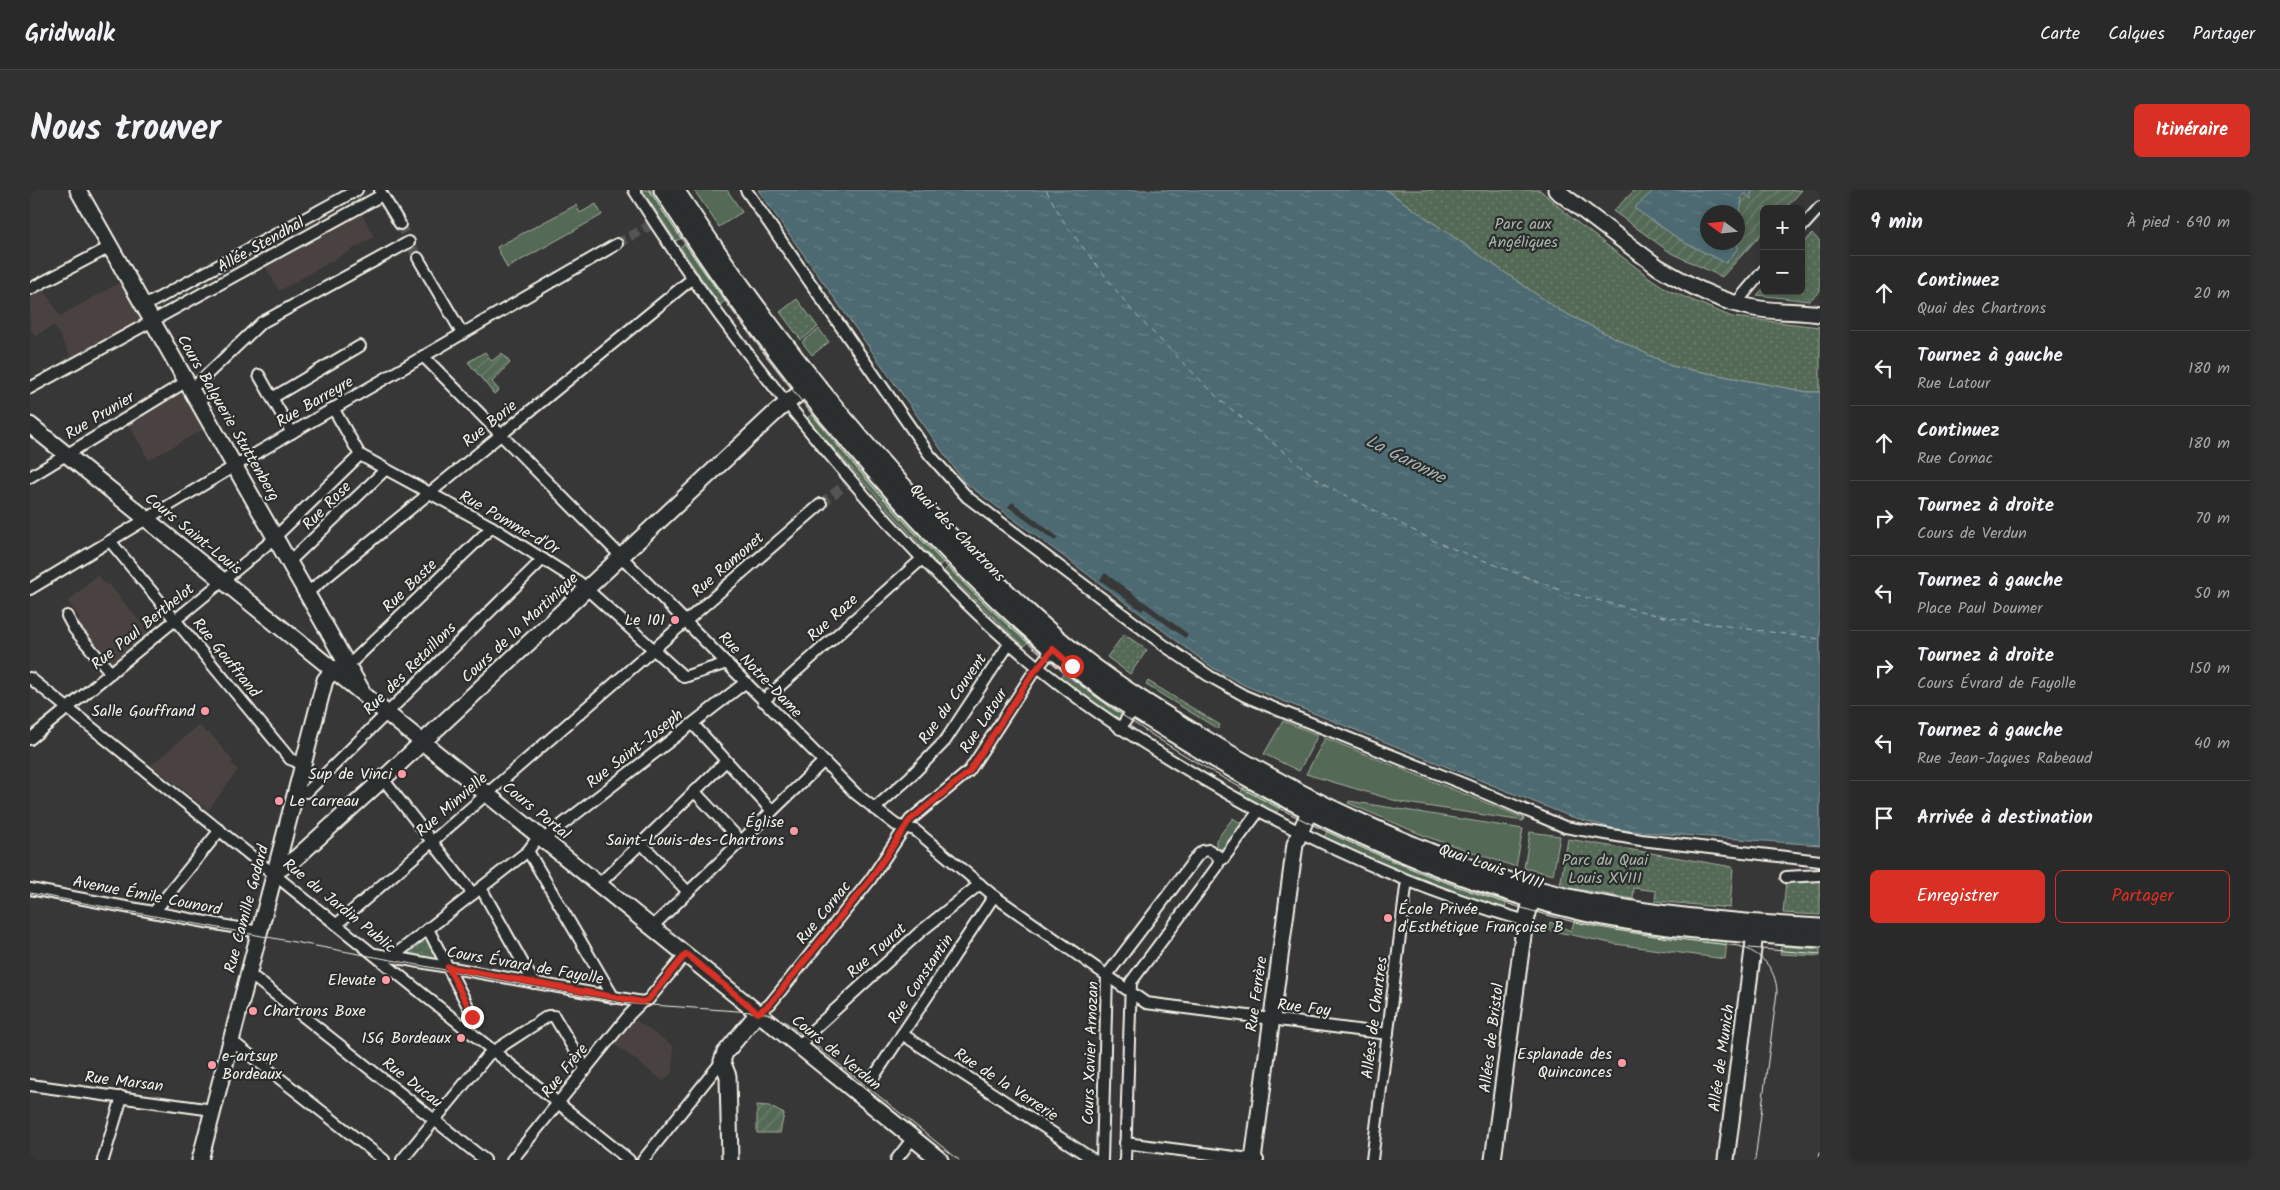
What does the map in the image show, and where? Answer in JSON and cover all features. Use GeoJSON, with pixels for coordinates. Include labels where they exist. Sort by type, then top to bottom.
{"type":"FeatureCollection","features":[{"type":"Feature","properties":{"kind":"main road","name":"Cours Balguerie Stuttenberg"},"geometry":{"type":"LineString","coordinates":[[78,190],[307,593],[340,667]]}},
{"type":"Feature","properties":{"kind":"main road","name":"Quai des Chartrons"},"geometry":{"type":"LineString","coordinates":[[662,190],[713,266],[809,385],[945,531],[1109,694],[1136,704],[1246,778],[1312,806]]}},
{"type":"Feature","properties":{"kind":"main road","name":"Quai des Chartrons"},"geometry":{"type":"LineString","coordinates":[[676,190],[809,385]]}},
{"type":"Feature","properties":{"kind":"main road"},"geometry":{"type":"LineString","coordinates":[[1563,192],[1658,267],[1675,277],[1736,303],[1759,308],[1819,311]]}},
{"type":"Feature","properties":{"kind":"main road","name":"Cours de la Martinique"},"geometry":{"type":"LineString","coordinates":[[274,873],[296,858],[383,779],[587,588],[809,385]]}},
{"type":"Feature","properties":{"kind":"main road","name":"Cours Saint-Louis"},"geometry":{"type":"LineString","coordinates":[[30,425],[223,581],[340,667]]}},
{"type":"Feature","properties":{"kind":"main road","name":"Cours Portal"},"geometry":{"type":"LineString","coordinates":[[340,667],[363,694],[387,714],[686,954]]}},
{"type":"Feature","properties":{"kind":"main road","name":"Rue Camille Godard"},"geometry":{"type":"LineString","coordinates":[[200,1160],[325,680],[340,667]]}},
{"type":"Feature","properties":{"kind":"main road","name":"Rue Ferrère"},"geometry":{"type":"LineString","coordinates":[[1255,1160],[1294,847],[1312,806]]}},
{"type":"Feature","properties":{"kind":"main road","name":"Quai Louis XVIII"},"geometry":{"type":"LineString","coordinates":[[1312,806],[1428,850],[1534,894],[1820,939]]}},
{"type":"Feature","properties":{"kind":"main road","name":"Allées de Bristol"},"geometry":{"type":"LineString","coordinates":[[1494,1160],[1526,921],[1534,894]]}},
{"type":"Feature","properties":{"kind":"main road","name":"Quai Louis XVIII"},"geometry":{"type":"LineString","coordinates":[[1756,929],[1820,927]]}},
{"type":"Feature","properties":{"kind":"main road","name":"Allée de Munich"},"geometry":{"type":"LineString","coordinates":[[1726,1160],[1756,929]]}},
{"type":"Feature","properties":{"kind":"main road","name":"Cours de Verdun"},"geometry":{"type":"LineString","coordinates":[[686,954],[940,1160]]}},
{"type":"Feature","properties":{"kind":"main road"},"geometry":{"type":"LineString","coordinates":[[730,1160],[728,1076],[722,1061],[725,1053],[758,1013]]}},
{"type":"Feature","properties":{"kind":"street","name":"Allée Stendhal"},"geometry":{"type":"LineString","coordinates":[[144,306],[357,190]]}},
{"type":"Feature","properties":{"kind":"street"},"geometry":{"type":"LineString","coordinates":[[634,190],[651,224],[786,404],[851,480],[922,558],[1009,644],[1120,729],[1258,812],[1299,833],[1409,881],[1526,921]]}},
{"type":"Feature","properties":{"kind":"street"},"geometry":{"type":"LineString","coordinates":[[746,190],[944,474],[967,497],[1165,646],[1210,676],[1245,696],[1282,712],[1466,785],[1565,827],[1641,840],[1820,861]]}},
{"type":"Feature","properties":{"kind":"street"},"geometry":{"type":"LineString","coordinates":[[381,193],[400,224]]}},
{"type":"Feature","properties":{"kind":"street","name":"Allée Stendhal"},"geometry":{"type":"LineString","coordinates":[[30,388],[381,193]]}},
{"type":"Feature","properties":{"kind":"street"},"geometry":{"type":"LineString","coordinates":[[1805,224],[1820,207]]}},
{"type":"Feature","properties":{"kind":"street","name":"Rue Prunier"},"geometry":{"type":"LineString","coordinates":[[30,477],[66,454],[188,384],[197,384],[261,324],[409,242]]}},
{"type":"Feature","properties":{"kind":"street","name":"Rue Barreyre"},"geometry":{"type":"LineString","coordinates":[[30,589],[333,408],[617,244]]}},
{"type":"Feature","properties":{"kind":"street"},"geometry":{"type":"LineString","coordinates":[[30,289],[110,246]]}},
{"type":"Feature","properties":{"kind":"street"},"geometry":{"type":"LineString","coordinates":[[418,258],[462,333]]}},
{"type":"Feature","properties":{"kind":"street"},"geometry":{"type":"LineString","coordinates":[[1736,303],[1760,275]]}},
{"type":"Feature","properties":{"kind":"street","name":"Rue Borie"},"geometry":{"type":"LineString","coordinates":[[307,593],[693,278]]}},
{"type":"Feature","properties":{"kind":"street"},"geometry":{"type":"LineString","coordinates":[[272,398],[360,346]]}},
{"type":"Feature","properties":{"kind":"street","name":"Rue Notre-Dame"},"geometry":{"type":"LineString","coordinates":[[423,356],[824,762],[874,809],[896,825],[914,830],[994,896],[1108,975]]}},
{"type":"Feature","properties":{"kind":"street"},"geometry":{"type":"LineString","coordinates":[[258,375],[292,433]]}},
{"type":"Feature","properties":{"kind":"street","name":"Rue Pomme-d'Or"},"geometry":{"type":"LineString","coordinates":[[333,408],[360,455],[428,494],[492,527],[587,588],[684,677],[727,663]]}},
{"type":"Feature","properties":{"kind":"street","name":"Rue Paul Berthelot"},"geometry":{"type":"LineString","coordinates":[[30,739],[223,581],[275,536],[360,455]]}},
{"type":"Feature","properties":{"kind":"street","name":"Rue Rose"},"geometry":{"type":"LineString","coordinates":[[289,562],[385,470]]}},
{"type":"Feature","properties":{"kind":"street","name":"Rue Ramonet"},"geometry":{"type":"LineString","coordinates":[[654,650],[821,504]]}},
{"type":"Feature","properties":{"kind":"street","name":"Rue Baste"},"geometry":{"type":"LineString","coordinates":[[340,667],[354,660],[492,527]]}},
{"type":"Feature","properties":{"kind":"street","name":"Rue Gouffrand"},"geometry":{"type":"LineString","coordinates":[[110,541],[290,759],[303,764]]}},
{"type":"Feature","properties":{"kind":"street","name":"Rue Raze"},"geometry":{"type":"LineString","coordinates":[[763,700],[922,558]]}},
{"type":"Feature","properties":{"kind":"street","name":"Rue des Retaillons"},"geometry":{"type":"LineString","coordinates":[[296,792],[307,792],[543,559]]}},
{"type":"Feature","properties":{"kind":"street"},"geometry":{"type":"LineString","coordinates":[[68,616],[74,629],[111,673]]}},
{"type":"Feature","properties":{"kind":"street","name":"Rue du Couvent"},"geometry":{"type":"LineString","coordinates":[[874,809],[910,778],[944,741],[1009,644]]}},
{"type":"Feature","properties":{"kind":"street","name":"Rue Latour"},"geometry":{"type":"LineString","coordinates":[[906,827],[910,820],[969,772],[1038,667],[1057,644]]}},
{"type":"Feature","properties":{"kind":"street","name":"Rue Minvielle"},"geometry":{"type":"LineString","coordinates":[[337,924],[654,650]]}},
{"type":"Feature","properties":{"kind":"street","name":"Rue du Jardin Public"},"geometry":{"type":"LineString","coordinates":[[30,678],[629,1160]]}},
{"type":"Feature","properties":{"kind":"street","name":"Rue Saint-Joseph"},"geometry":{"type":"LineString","coordinates":[[392,957],[542,838],[550,834],[746,682]]}},
{"type":"Feature","properties":{"kind":"street"},"geometry":{"type":"LineString","coordinates":[[1120,729],[1136,704]]}},
{"type":"Feature","properties":{"kind":"street"},"geometry":{"type":"LineString","coordinates":[[692,724],[772,812]]}},
{"type":"Feature","properties":{"kind":"street"},"geometry":{"type":"LineString","coordinates":[[599,884],[726,761]]}},
{"type":"Feature","properties":{"kind":"street"},"geometry":{"type":"LineString","coordinates":[[652,927],[740,840],[824,762]]}},
{"type":"Feature","properties":{"kind":"street"},"geometry":{"type":"LineString","coordinates":[[383,779],[432,841],[477,891],[534,983]]}},
{"type":"Feature","properties":{"kind":"street"},"geometry":{"type":"LineString","coordinates":[[694,792],[740,840]]}},
{"type":"Feature","properties":{"kind":"street"},"geometry":{"type":"LineString","coordinates":[[1125,1160],[1131,982],[1217,867],[1219,859],[1223,859],[1258,812]]}},
{"type":"Feature","properties":{"kind":"street","name":"Rue Cornac"},"geometry":{"type":"LineString","coordinates":[[758,1013],[770,1004],[870,880],[906,827]]}},
{"type":"Feature","properties":{"kind":"street"},"geometry":{"type":"LineString","coordinates":[[154,912],[220,830]]}},
{"type":"Feature","properties":{"kind":"street"},"geometry":{"type":"LineString","coordinates":[[641,843],[688,892]]}},
{"type":"Feature","properties":{"kind":"street","name":"Cours Xavier Arnozan"},"geometry":{"type":"LineString","coordinates":[[1102,1160],[1108,975],[1198,855],[1203,851],[1209,850],[1219,859]]}},
{"type":"Feature","properties":{"kind":"street"},"geometry":{"type":"LineString","coordinates":[[528,851],[614,998]]}},
{"type":"Feature","properties":{"kind":"street"},"geometry":{"type":"LineString","coordinates":[[1786,877],[1820,875]]}},
{"type":"Feature","properties":{"kind":"street","name":"Allées de Chartres"},"geometry":{"type":"LineString","coordinates":[[1372,1160],[1406,887],[1409,881]]}},
{"type":"Feature","properties":{"kind":"street","name":"Rue Tourat"},"geometry":{"type":"LineString","coordinates":[[800,1046],[813,1030],[920,932],[980,884]]}},
{"type":"Feature","properties":{"kind":"street","name":"Avenue Émile Counord"},"geometry":{"type":"LineString","coordinates":[[30,889],[259,932]]}},
{"type":"Feature","properties":{"kind":"street","name":"Rue Constantin"},"geometry":{"type":"LineString","coordinates":[[873,1078],[994,896]]}},
{"type":"Feature","properties":{"kind":"street"},"geometry":{"type":"LineString","coordinates":[[428,929],[472,1014],[464,1027]]}},
{"type":"Feature","properties":{"kind":"street","name":"Cours Évrard de Fayolle"},"geometry":{"type":"LineString","coordinates":[[374,954],[642,1002]]}},
{"type":"Feature","properties":{"kind":"street","name":"Rue Frère"},"geometry":{"type":"LineString","coordinates":[[512,1160],[629,1015],[642,1002],[648,1000],[686,954]]}},
{"type":"Feature","properties":{"kind":"street","name":"Rue Foy"},"geometry":{"type":"LineString","coordinates":[[1108,975],[1146,1003],[1388,1034]]}},
{"type":"Feature","properties":{"kind":"street","name":"Rue Ducau"},"geometry":{"type":"LineString","coordinates":[[248,976],[256,979],[485,1160]]}},
{"type":"Feature","properties":{"kind":"street"},"geometry":{"type":"LineString","coordinates":[[402,1160],[488,1055],[548,1016],[554,1016],[586,1070]]}},
{"type":"Feature","properties":{"kind":"street","name":"Rue de la Verrerie"},"geometry":{"type":"LineString","coordinates":[[902,1034],[1094,1160]]}},
{"type":"Feature","properties":{"kind":"street"},"geometry":{"type":"LineString","coordinates":[[231,1042],[384,1160]]}},
{"type":"Feature","properties":{"kind":"street"},"geometry":{"type":"LineString","coordinates":[[643,1160],[722,1061]]}},
{"type":"Feature","properties":{"kind":"street","name":"Rue Marsan"},"geometry":{"type":"LineString","coordinates":[[30,1085],[213,1110]]}},
{"type":"Feature","properties":{"kind":"street"},"geometry":{"type":"LineString","coordinates":[[103,1160],[122,1097]]}},
{"type":"Feature","properties":{"kind":"street"},"geometry":{"type":"LineString","coordinates":[[896,1160],[913,1138]]}},
{"type":"Feature","properties":{"kind":"street"},"geometry":{"type":"LineString","coordinates":[[1125,1143],[1255,1160]]}},
{"type":"Feature","properties":{"kind":"shaded area"},"geometry":{"type":"Polygon","coordinates":[[[361,212],[374,237],[279,291],[265,265],[361,212]]]}},
{"type":"Feature","properties":{"kind":"shaded area"},"geometry":{"type":"Polygon","coordinates":[[[121,282],[142,319],[72,358],[54,325],[35,336],[30,326],[30,295],[43,288],[60,316],[121,282]]]}},
{"type":"Feature","properties":{"kind":"shaded area"},"geometry":{"type":"Polygon","coordinates":[[[182,391],[204,429],[149,460],[128,423],[182,391]]]}},
{"type":"Feature","properties":{"kind":"shaded area"},"geometry":{"type":"Polygon","coordinates":[[[97,575],[106,585],[109,584],[150,634],[109,668],[75,622],[80,618],[68,602],[97,575]]]}},
{"type":"Feature","properties":{"kind":"shaded area"},"geometry":{"type":"Polygon","coordinates":[[[199,725],[207,734],[209,732],[238,770],[208,810],[151,765],[199,725]]]}},
{"type":"Feature","properties":{"kind":"shaded area"},"geometry":{"type":"Polygon","coordinates":[[[634,1019],[673,1046],[673,1072],[663,1081],[613,1043],[634,1019]]]}},
{"type":"Feature","properties":{"kind":"green space"},"geometry":{"type":"Polygon","coordinates":[[[642,190],[651,190],[683,237],[676,241],[642,190]]]}},
{"type":"Feature","properties":{"kind":"green space"},"geometry":{"type":"Polygon","coordinates":[[[694,190],[727,190],[742,212],[719,227],[694,190]]]}},
{"type":"Feature","properties":{"kind":"green space","name":"Parc aux Angéliques"},"geometry":{"type":"Polygon","coordinates":[[[1386,190],[1540,190],[1574,220],[1668,290],[1732,317],[1820,327],[1820,392],[1807,392],[1671,366],[1559,310],[1386,190]]]}},
{"type":"Feature","properties":{"kind":"green space"},"geometry":{"type":"Polygon","coordinates":[[[1635,190],[1802,190],[1789,205],[1760,205],[1760,235],[1722,277],[1671,253],[1613,211],[1635,190]]]}},
{"type":"Feature","properties":{"kind":"green space"},"geometry":{"type":"Polygon","coordinates":[[[596,204],[602,215],[507,268],[497,247],[576,205],[580,213],[596,204]]]}},
{"type":"Feature","properties":{"kind":"green space"},"geometry":{"type":"Polygon","coordinates":[[[1812,234],[1820,241],[1820,291],[1809,301],[1757,295],[1760,292],[1760,295],[1805,295],[1805,242],[1812,234]]]}},
{"type":"Feature","properties":{"kind":"green space"},"geometry":{"type":"Polygon","coordinates":[[[686,242],[726,300],[720,305],[680,247],[686,242]]]}},
{"type":"Feature","properties":{"kind":"green space"},"geometry":{"type":"Polygon","coordinates":[[[797,299],[818,327],[801,340],[780,312],[797,299]]]}},
{"type":"Feature","properties":{"kind":"green space"},"geometry":{"type":"Polygon","coordinates":[[[819,329],[829,342],[812,355],[802,342],[819,329]]]}},
{"type":"Feature","properties":{"kind":"green space"},"geometry":{"type":"Polygon","coordinates":[[[485,352],[492,361],[502,353],[510,363],[492,382],[499,390],[494,394],[468,362],[485,352]]]}},
{"type":"Feature","properties":{"kind":"green space"},"geometry":{"type":"Polygon","coordinates":[[[812,414],[945,561],[939,566],[811,423],[807,418],[812,414]]]}},
{"type":"Feature","properties":{"kind":"green space"},"geometry":{"type":"Polygon","coordinates":[[[950,565],[1029,641],[1024,646],[944,571],[950,565]]]}},
{"type":"Feature","properties":{"kind":"green space"},"geometry":{"type":"Polygon","coordinates":[[[1124,634],[1147,650],[1130,674],[1107,657],[1124,634]]]}},
{"type":"Feature","properties":{"kind":"green space"},"geometry":{"type":"Polygon","coordinates":[[[1065,671],[1125,714],[1120,721],[1060,677],[1065,671]]]}},
{"type":"Feature","properties":{"kind":"green space"},"geometry":{"type":"Polygon","coordinates":[[[1148,681],[1220,725],[1218,729],[1146,685],[1148,681]]]}},
{"type":"Feature","properties":{"kind":"green space"},"geometry":{"type":"Polygon","coordinates":[[[1283,721],[1318,735],[1299,771],[1264,754],[1283,721]]]}},
{"type":"Feature","properties":{"kind":"green space"},"geometry":{"type":"Polygon","coordinates":[[[1325,738],[1524,818],[1523,821],[1400,802],[1306,774],[1325,738]]]}},
{"type":"Feature","properties":{"kind":"green space"},"geometry":{"type":"Polygon","coordinates":[[[1244,787],[1280,807],[1276,813],[1240,794],[1244,787]]]}},
{"type":"Feature","properties":{"kind":"green space"},"geometry":{"type":"Polygon","coordinates":[[[1349,801],[1523,829],[1516,867],[1425,836],[1348,803],[1349,801]]]}},
{"type":"Feature","properties":{"kind":"green space"},"geometry":{"type":"Polygon","coordinates":[[[1233,818],[1243,825],[1226,848],[1219,849],[1216,846],[1216,840],[1233,818]]]}},
{"type":"Feature","properties":{"kind":"green space"},"geometry":{"type":"Polygon","coordinates":[[[1328,830],[1411,866],[1507,901],[1505,909],[1413,876],[1368,857],[1324,837],[1328,830]]]}},
{"type":"Feature","properties":{"kind":"green space"},"geometry":{"type":"Polygon","coordinates":[[[1530,832],[1560,836],[1553,875],[1524,868],[1530,832]]]}},
{"type":"Feature","properties":{"kind":"green space","name":"Parc du Quai Louis XVIII"},"geometry":{"type":"Polygon","coordinates":[[[1568,839],[1733,867],[1730,908],[1655,901],[1656,891],[1634,888],[1633,899],[1560,886],[1568,839]]]}},
{"type":"Feature","properties":{"kind":"green space"},"geometry":{"type":"Polygon","coordinates":[[[1820,880],[1820,915],[1783,913],[1786,881],[1820,880]]]}},
{"type":"Feature","properties":{"kind":"green space"},"geometry":{"type":"Polygon","coordinates":[[[1575,919],[1595,924],[1727,941],[1725,959],[1615,944],[1548,930],[1550,922],[1571,931],[1575,919]]]}},
{"type":"Feature","properties":{"kind":"green space"},"geometry":{"type":"Polygon","coordinates":[[[428,933],[444,963],[405,954],[405,951],[428,933]]]}},
{"type":"Feature","properties":{"kind":"green space"},"geometry":{"type":"Polygon","coordinates":[[[1781,946],[1820,949],[1820,956],[1780,954],[1781,946]]]}},
{"type":"Feature","properties":{"kind":"green space"},"geometry":{"type":"Polygon","coordinates":[[[757,1105],[769,1106],[784,1114],[780,1133],[757,1133],[757,1105]]]}},
{"type":"Feature","properties":{"kind":"water","name":"La Garonne"},"geometry":{"type":"Polygon","coordinates":[[[758,190],[1386,190],[1559,310],[1671,366],[1807,392],[1820,392],[1820,845],[1615,829],[1569,816],[1246,686],[1213,668],[964,482],[758,190]]]}},
{"type":"Feature","properties":{"kind":"water"},"geometry":{"type":"Polygon","coordinates":[[[1654,190],[1751,190],[1751,199],[1745,193],[1741,197],[1741,205],[1700,205],[1700,250],[1737,250],[1726,263],[1685,243],[1634,208],[1654,190]]]}},
{"type":"Feature","properties":{"kind":"pier"},"geometry":{"type":"Polygon","coordinates":[[[1012,502],[1058,537],[1055,541],[1008,507],[1012,502]]]}},
{"type":"Feature","properties":{"kind":"pier"},"geometry":{"type":"Polygon","coordinates":[[[1105,573],[1188,634],[1185,638],[1144,608],[1142,611],[1100,580],[1105,573]]]}},
{"type":"Feature","properties":{"kind":"ferry route"},"geometry":{"type":"LineString","coordinates":[[1046,190],[1065,224],[1133,312],[1220,400],[1322,483],[1436,542],[1565,592],[1664,617],[1820,639]]}},
{"type":"Feature","properties":{"kind":"tunnel"},"geometry":{"type":"LineString","coordinates":[[400,224],[406,236]]}},
{"type":"Feature","properties":{"kind":"tunnel"},"geometry":{"type":"LineString","coordinates":[[617,244],[649,226]]}},
{"type":"Feature","properties":{"kind":"tunnel"},"geometry":{"type":"LineString","coordinates":[[412,247],[418,258]]}},
{"type":"Feature","properties":{"kind":"tunnel"},"geometry":{"type":"LineString","coordinates":[[821,504],[851,480]]}},
{"type":"Feature","properties":{"kind":"tram line"},"geometry":{"type":"LineString","coordinates":[[649,190],[728,306],[814,417],[874,488],[964,584],[1012,629],[1062,671],[1129,720],[1164,743],[1273,805],[1347,841],[1459,887],[1546,915],[1575,922],[1636,933],[1739,946],[1760,957],[1774,976],[1777,992],[1755,1160]]}},
{"type":"Feature","properties":{"kind":"tram line"},"geometry":{"type":"LineString","coordinates":[[30,893],[623,1003],[766,1013],[784,1021],[795,1029],[959,1160]]}},
{"type":"Feature","properties":{"kind":"tram line"},"geometry":{"type":"LineString","coordinates":[[1749,948],[1820,954]]}},
{"type":"Feature","properties":{"kind":"tram line"},"geometry":{"type":"LineString","coordinates":[[1819,1160],[1820,1153]]}},
{"type":"Feature","properties":{"kind":"place","name":"Le 101"},"geometry":{"type":"Point","coordinates":[675,620]}},
{"type":"Feature","properties":{"kind":"place","name":"Salle Gouffrand"},"geometry":{"type":"Point","coordinates":[205,711]}},
{"type":"Feature","properties":{"kind":"place","name":"Sup de Vinci"},"geometry":{"type":"Point","coordinates":[402,774]}},
{"type":"Feature","properties":{"kind":"place","name":"Le carreau"},"geometry":{"type":"Point","coordinates":[279,801]}},
{"type":"Feature","properties":{"kind":"place","name":"Église Saint-Louis-des-Chartrons"},"geometry":{"type":"Point","coordinates":[794,831]}},
{"type":"Feature","properties":{"kind":"place","name":"École Privée d'Esthétique Françoise B"},"geometry":{"type":"Point","coordinates":[1388,918]}},
{"type":"Feature","properties":{"kind":"place","name":"Elevate"},"geometry":{"type":"Point","coordinates":[386,980]}},
{"type":"Feature","properties":{"kind":"place","name":"Chartrons Boxe"},"geometry":{"type":"Point","coordinates":[253,1011]}},
{"type":"Feature","properties":{"kind":"place","name":"ISG Bordeaux"},"geometry":{"type":"Point","coordinates":[461,1038]}},
{"type":"Feature","properties":{"kind":"place","name":"Esplanade des Quinconces"},"geometry":{"type":"Point","coordinates":[1622,1063]}},
{"type":"Feature","properties":{"kind":"place","name":"e-artsup Bordeaux"},"geometry":{"type":"Point","coordinates":[212,1065]}},
{"type":"Feature","properties":{"kind":"route"},"geometry":{"type":"LineString","coordinates":[[472,1017],[448,967],[642,1002],[648,1000],[686,954],[758,1013],[770,1004],[870,880],[910,820],[969,772],[1031,676],[1053,649],[1072,666]]}}]}
